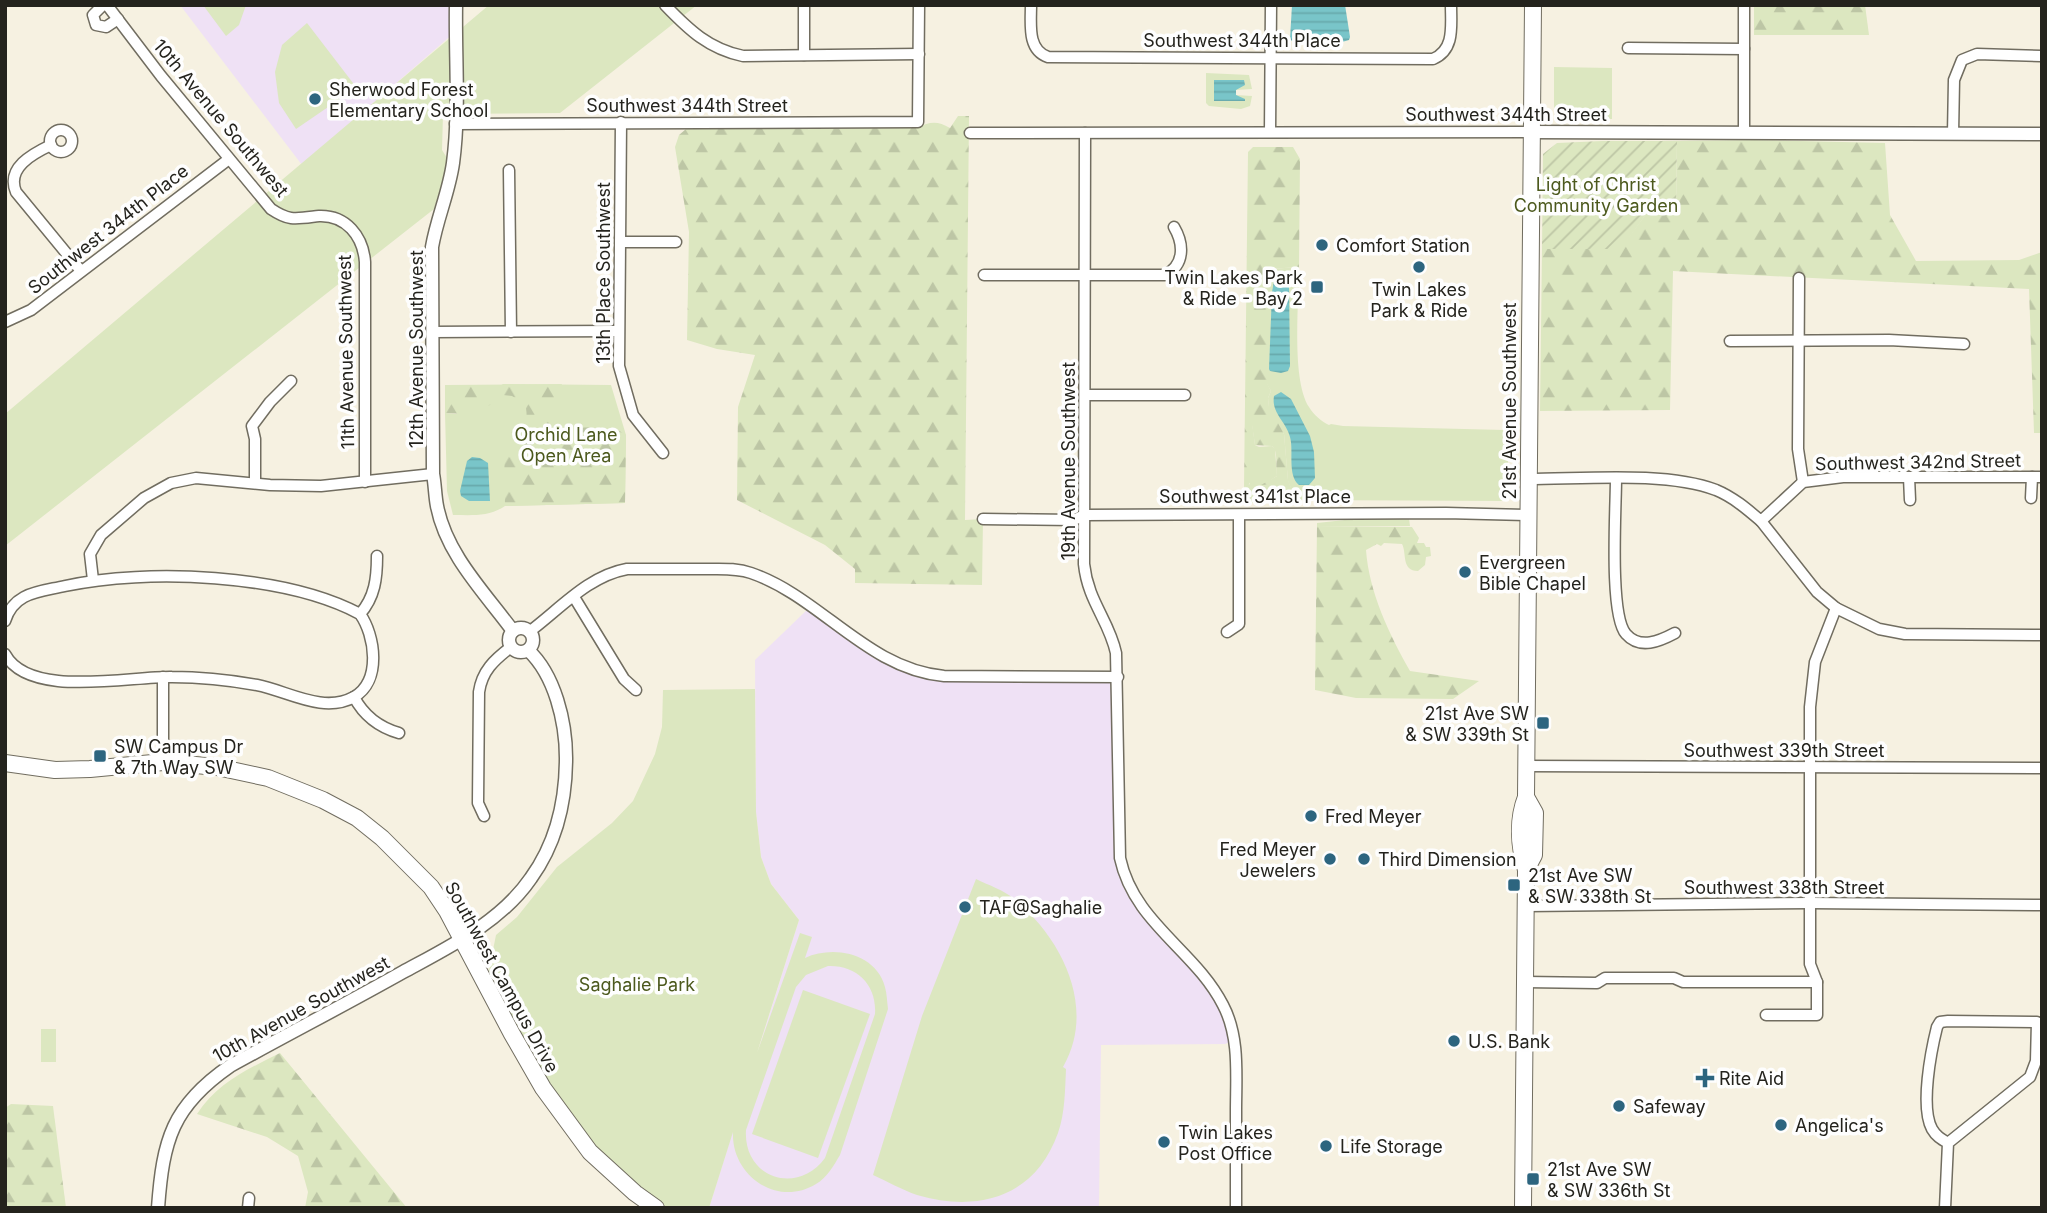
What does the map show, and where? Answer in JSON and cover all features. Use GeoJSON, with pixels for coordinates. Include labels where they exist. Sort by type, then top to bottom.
{"type":"FeatureCollection","features":[{"type":"Feature","properties":{"kind":"main road","name":"21st Avenue Southwest"},"geometry":{"type":"LineString","coordinates":[[1524,1208],[1526,870],[1521,852],[1521,810],[1526,797],[1533,5]]}},
{"type":"Feature","properties":{"kind":"main road","name":"Southwest Campus Drive"},"geometry":{"type":"LineString","coordinates":[[5,763],[55,770],[163,762],[217,767],[268,778],[323,800],[357,818],[382,838],[431,887],[447,911],[512,1034],[550,1097],[590,1152],[635,1193],[656,1208]]}},
{"type":"Feature","properties":{"kind":"street","name":"10th Avenue Southwest"},"geometry":{"type":"LineString","coordinates":[[118,19],[106,27],[96,25],[93,15],[105,5],[118,19],[271,209],[292,218],[330,217],[349,226]]}},
{"type":"Feature","properties":{"kind":"street","name":"12th Avenue Southwest"},"geometry":{"type":"LineString","coordinates":[[456,5],[456,124],[450,181],[432,247],[433,474],[437,508],[452,546],[465,568],[513,631]]}},
{"type":"Feature","properties":{"kind":"street"},"geometry":{"type":"LineString","coordinates":[[665,5],[695,35],[720,50],[743,56],[919,54],[919,5]]}},
{"type":"Feature","properties":{"kind":"street"},"geometry":{"type":"LineString","coordinates":[[803,54],[804,5]]}},
{"type":"Feature","properties":{"kind":"street","name":"Southwest 344th Place"},"geometry":{"type":"LineString","coordinates":[[1031,5],[1032,40],[1036,52],[1054,58],[1433,59],[1446,51],[1451,34],[1451,5]]}},
{"type":"Feature","properties":{"kind":"street"},"geometry":{"type":"LineString","coordinates":[[1270,132],[1271,5]]}},
{"type":"Feature","properties":{"kind":"street"},"geometry":{"type":"LineString","coordinates":[[1744,5],[1744,132]]}},
{"type":"Feature","properties":{"kind":"street"},"geometry":{"type":"LineString","coordinates":[[1629,48],[1744,49]]}},
{"type":"Feature","properties":{"kind":"street","name":"Southwest 344th Street"},"geometry":{"type":"LineString","coordinates":[[456,124],[918,122],[919,54]]}},
{"type":"Feature","properties":{"kind":"street"},"geometry":{"type":"LineString","coordinates":[[1953,134],[1954,80],[1962,60],[1977,54],[2041,56]]}},
{"type":"Feature","properties":{"kind":"street","name":"13th Place Southwest"},"geometry":{"type":"LineString","coordinates":[[621,122],[619,366],[633,415],[663,453]]}},
{"type":"Feature","properties":{"kind":"street","name":"Southwest 344th Street"},"geometry":{"type":"LineString","coordinates":[[970,133],[2042,134]]}},
{"type":"Feature","properties":{"kind":"street","name":"19th Avenue Southwest"},"geometry":{"type":"LineString","coordinates":[[1085,133],[1084,515],[1087,582],[1115,647],[1122,866],[1135,900],[1207,981],[1229,1018],[1235,1055],[1236,1208]]}},
{"type":"Feature","properties":{"kind":"street"},"geometry":{"type":"LineString","coordinates":[[51,145],[36,153],[10,177],[20,196],[81,271]]}},
{"type":"Feature","properties":{"kind":"street","name":"Southwest 344th Place"},"geometry":{"type":"LineString","coordinates":[[5,322],[32,310],[229,159]]}},
{"type":"Feature","properties":{"kind":"street"},"geometry":{"type":"LineString","coordinates":[[509,170],[510,332]]}},
{"type":"Feature","properties":{"kind":"street"},"geometry":{"type":"LineString","coordinates":[[5,199],[20,196]]}},
{"type":"Feature","properties":{"kind":"street","name":"11th Avenue Southwest"},"geometry":{"type":"LineString","coordinates":[[349,226],[362,242],[364,250],[365,482]]}},
{"type":"Feature","properties":{"kind":"street"},"geometry":{"type":"LineString","coordinates":[[984,275],[1170,273],[1178,265],[1181,254],[1179,237],[1174,227]]}},
{"type":"Feature","properties":{"kind":"street"},"geometry":{"type":"LineString","coordinates":[[620,242],[676,242]]}},
{"type":"Feature","properties":{"kind":"street"},"geometry":{"type":"LineString","coordinates":[[1799,278],[1798,449],[1803,482]]}},
{"type":"Feature","properties":{"kind":"street"},"geometry":{"type":"LineString","coordinates":[[433,332],[618,331]]}},
{"type":"Feature","properties":{"kind":"street"},"geometry":{"type":"LineString","coordinates":[[1730,341],[1889,340],[1964,344]]}},
{"type":"Feature","properties":{"kind":"street"},"geometry":{"type":"LineString","coordinates":[[255,483],[256,439],[252,426],[270,402],[291,381]]}},
{"type":"Feature","properties":{"kind":"street"},"geometry":{"type":"LineString","coordinates":[[1086,395],[1185,395]]}},
{"type":"Feature","properties":{"kind":"street"},"geometry":{"type":"LineString","coordinates":[[93,580],[90,554],[95,543],[144,498],[171,483],[196,478],[321,486],[433,474]]}},
{"type":"Feature","properties":{"kind":"street","name":"Southwest 342nd Street"},"geometry":{"type":"LineString","coordinates":[[1761,521],[1803,482],[1843,477],[2037,477]]}},
{"type":"Feature","properties":{"kind":"street"},"geometry":{"type":"LineString","coordinates":[[1909,477],[1910,500]]}},
{"type":"Feature","properties":{"kind":"street"},"geometry":{"type":"LineString","coordinates":[[2031,498],[2037,477]]}},
{"type":"Feature","properties":{"kind":"street"},"geometry":{"type":"LineString","coordinates":[[1528,479],[1646,478],[1700,485],[1719,491],[1740,503],[1761,521],[1816,592],[1836,608],[1879,629],[1905,634],[2042,635]]}},
{"type":"Feature","properties":{"kind":"street"},"geometry":{"type":"LineString","coordinates":[[1616,479],[1616,588],[1621,628],[1632,639],[1643,642],[1656,642],[1675,633]]}},
{"type":"Feature","properties":{"kind":"street","name":"Southwest 341st Place"},"geometry":{"type":"LineString","coordinates":[[984,519],[1073,520],[1084,515],[1528,515]]}},
{"type":"Feature","properties":{"kind":"street"},"geometry":{"type":"LineString","coordinates":[[1227,632],[1238,624],[1239,515]]}},
{"type":"Feature","properties":{"kind":"street"},"geometry":{"type":"LineString","coordinates":[[360,614],[371,598],[375,586],[376,556]]}},
{"type":"Feature","properties":{"kind":"street"},"geometry":{"type":"LineString","coordinates":[[529,632],[594,580],[608,573],[627,569],[741,570],[781,587],[872,650],[916,671],[937,676],[970,677],[1118,677]]}},
{"type":"Feature","properties":{"kind":"street"},"geometry":{"type":"LineString","coordinates":[[5,621],[8,611],[18,599],[93,580],[158,576],[265,585],[328,600],[360,614],[372,635],[372,667],[367,684],[360,693],[333,704],[316,702],[257,685],[163,677],[67,682],[18,669],[5,654]]}},
{"type":"Feature","properties":{"kind":"street"},"geometry":{"type":"LineString","coordinates":[[574,597],[624,679],[636,690]]}},
{"type":"Feature","properties":{"kind":"street"},"geometry":{"type":"LineString","coordinates":[[1766,1015],[1817,1015],[1817,982],[1810,964],[1810,707],[1815,662],[1836,608]]}},
{"type":"Feature","properties":{"kind":"street"},"geometry":{"type":"LineString","coordinates":[[522,628],[529,632],[533,639],[528,650],[517,652],[510,647],[509,638],[513,631],[522,628]]}},
{"type":"Feature","properties":{"kind":"street"},"geometry":{"type":"LineString","coordinates":[[484,816],[478,803],[479,692],[481,680],[489,665],[510,647]]}},
{"type":"Feature","properties":{"kind":"street"},"geometry":{"type":"LineString","coordinates":[[461,940],[502,909],[530,881],[545,857],[562,813],[566,768],[563,725],[551,685],[541,665],[528,650]]}},
{"type":"Feature","properties":{"kind":"street"},"geometry":{"type":"LineString","coordinates":[[163,677],[163,762]]}},
{"type":"Feature","properties":{"kind":"street"},"geometry":{"type":"LineString","coordinates":[[354,696],[365,715],[386,729],[398,733]]}},
{"type":"Feature","properties":{"kind":"street","name":"Southwest 339th Street"},"geometry":{"type":"LineString","coordinates":[[1526,766],[2042,768]]}},
{"type":"Feature","properties":{"kind":"street","name":"Southwest 338th Street"},"geometry":{"type":"LineString","coordinates":[[1526,906],[2042,905]]}},
{"type":"Feature","properties":{"kind":"street","name":"10th Avenue Southwest"},"geometry":{"type":"LineString","coordinates":[[158,1208],[164,1155],[171,1131],[180,1113],[198,1091],[230,1066],[461,940]]}},
{"type":"Feature","properties":{"kind":"street"},"geometry":{"type":"LineString","coordinates":[[1525,982],[1597,983],[1605,978],[1674,978],[1683,982],[1817,982]]}},
{"type":"Feature","properties":{"kind":"street"},"geometry":{"type":"LineString","coordinates":[[1945,1208],[1948,1143],[2030,1077],[2036,1061],[2037,1022],[1948,1021],[1938,1025],[1927,1102],[1928,1121],[1937,1136],[1948,1143]]}},
{"type":"Feature","properties":{"kind":"shaded area","name":"Sherwood Forest Elementary School"},"geometry":{"type":"Polygon","coordinates":[[[180,5],[456,5],[455,32],[302,165],[180,5]]]}},
{"type":"Feature","properties":{"kind":"shaded area","name":"TAF@Saghalie"},"geometry":{"type":"Polygon","coordinates":[[[810,607],[921,672],[1118,677],[1120,858],[1135,900],[1207,980],[1234,1040],[1225,1044],[1101,1045],[1099,1208],[709,1208],[799,920],[771,884],[761,857],[756,812],[755,660],[810,607]]]}},
{"type":"Feature","properties":{"kind":"green space"},"geometry":{"type":"Polygon","coordinates":[[[203,5],[246,5],[239,25],[226,36],[203,5]]]}},
{"type":"Feature","properties":{"kind":"green space"},"geometry":{"type":"Polygon","coordinates":[[[489,5],[697,5],[560,113],[443,114],[442,150],[447,158],[434,209],[5,546],[5,414],[489,5]]]}},
{"type":"Feature","properties":{"kind":"green space"},"geometry":{"type":"Polygon","coordinates":[[[1754,5],[1865,5],[1869,35],[1754,35],[1754,5]]]}},
{"type":"Feature","properties":{"kind":"green space"},"geometry":{"type":"Polygon","coordinates":[[[307,23],[353,83],[353,90],[296,129],[279,103],[275,72],[282,45],[307,23]]]}},
{"type":"Feature","properties":{"kind":"green space"},"geometry":{"type":"Polygon","coordinates":[[[1554,67],[1612,68],[1612,119],[1565,119],[1557,116],[1554,108],[1554,67]]]}},
{"type":"Feature","properties":{"kind":"green space"},"geometry":{"type":"Polygon","coordinates":[[[1206,73],[1249,75],[1252,89],[1236,90],[1236,95],[1252,96],[1250,106],[1241,109],[1209,106],[1206,103],[1206,73]]]}},
{"type":"Feature","properties":{"kind":"green space"},"geometry":{"type":"Polygon","coordinates":[[[958,116],[969,116],[965,520],[983,519],[982,585],[855,583],[855,569],[825,545],[737,500],[738,407],[755,355],[717,349],[687,340],[689,232],[675,147],[679,135],[686,129],[916,128],[933,123],[950,128],[958,116]]]}},
{"type":"Feature","properties":{"kind":"green space"},"geometry":{"type":"Polygon","coordinates":[[[1677,141],[1885,143],[1890,215],[1916,261],[2019,260],[2042,252],[2042,433],[2034,433],[2029,289],[1673,271],[1670,410],[1540,411],[1542,249],[1620,249],[1649,210],[1676,209],[1677,141]]]}},
{"type":"Feature","properties":{"kind":"green space","name":"Light of Christ Community Garden"},"geometry":{"type":"Polygon","coordinates":[[[1677,141],[1676,209],[1649,210],[1621,249],[1542,249],[1543,154],[1557,143],[1677,141]]]}},
{"type":"Feature","properties":{"kind":"green space"},"geometry":{"type":"Polygon","coordinates":[[[1253,147],[1293,147],[1300,159],[1299,267],[1270,269],[1265,275],[1267,383],[1271,391],[1268,398],[1269,407],[1284,434],[1288,480],[1296,500],[1290,502],[1265,498],[1265,490],[1261,485],[1277,476],[1276,456],[1272,446],[1255,445],[1252,425],[1251,481],[1244,487],[1248,152],[1253,147]]]}},
{"type":"Feature","properties":{"kind":"green space"},"geometry":{"type":"Polygon","coordinates":[[[1299,267],[1298,359],[1303,394],[1313,413],[1329,425],[1508,431],[1508,492],[1504,501],[1296,500],[1288,481],[1284,434],[1269,410],[1268,398],[1271,391],[1267,384],[1265,275],[1270,269],[1299,267]]]}},
{"type":"Feature","properties":{"kind":"green space","name":"Orchid Lane Open Area"},"geometry":{"type":"Polygon","coordinates":[[[503,384],[611,385],[626,435],[625,503],[505,506],[487,514],[453,515],[447,491],[445,413],[456,414],[503,384]]]}},
{"type":"Feature","properties":{"kind":"green space","name":"Orchid Lane Open Area"},"geometry":{"type":"Polygon","coordinates":[[[562,384],[549,418],[549,423],[555,428],[613,427],[626,435],[625,503],[505,506],[504,438],[525,421],[525,404],[512,396],[503,395],[487,407],[467,414],[445,413],[445,385],[562,384]]]}},
{"type":"Feature","properties":{"kind":"green space"},"geometry":{"type":"Polygon","coordinates":[[[1251,415],[1255,445],[1272,446],[1275,449],[1277,476],[1261,486],[1265,490],[1265,498],[1276,503],[1244,503],[1244,487],[1250,484],[1251,415]]]}},
{"type":"Feature","properties":{"kind":"green space"},"geometry":{"type":"Polygon","coordinates":[[[1354,519],[1409,519],[1410,526],[1317,526],[1317,523],[1354,519]]]}},
{"type":"Feature","properties":{"kind":"green space"},"geometry":{"type":"Polygon","coordinates":[[[1317,526],[1412,527],[1419,538],[1417,543],[1430,547],[1431,556],[1426,557],[1425,565],[1418,571],[1407,565],[1402,544],[1377,544],[1366,550],[1371,581],[1388,628],[1410,671],[1479,681],[1453,699],[1356,698],[1315,690],[1317,526]]]}},
{"type":"Feature","properties":{"kind":"green space","name":"Saghalie Park"},"geometry":{"type":"Polygon","coordinates":[[[755,689],[756,812],[761,857],[771,884],[799,920],[757,1053],[800,933],[812,937],[805,958],[840,952],[863,959],[873,966],[885,987],[888,1009],[840,1155],[827,1175],[816,1184],[801,1190],[786,1192],[772,1189],[748,1174],[734,1148],[733,1132],[709,1208],[656,1208],[590,1152],[486,985],[496,935],[517,917],[557,867],[612,823],[633,801],[655,754],[662,727],[663,690],[755,689]],[[828,966],[806,975],[796,987],[746,1130],[747,1147],[753,1160],[762,1170],[774,1176],[800,1176],[813,1170],[825,1158],[875,1014],[873,994],[869,986],[856,973],[828,966]]]}},
{"type":"Feature","properties":{"kind":"green space"},"geometry":{"type":"Polygon","coordinates":[[[976,879],[1010,896],[1047,933],[1069,976],[1075,998],[1076,1021],[1073,1044],[1063,1067],[1066,1069],[1062,1118],[1048,1155],[1035,1172],[1002,1195],[962,1202],[917,1195],[873,1175],[922,1016],[976,879]]]}},
{"type":"Feature","properties":{"kind":"green space"},"geometry":{"type":"Polygon","coordinates":[[[803,990],[870,1014],[818,1158],[752,1134],[803,990]]]}},
{"type":"Feature","properties":{"kind":"green space"},"geometry":{"type":"Polygon","coordinates":[[[41,1029],[56,1029],[56,1062],[41,1062],[41,1029]]]}},
{"type":"Feature","properties":{"kind":"green space"},"geometry":{"type":"Polygon","coordinates":[[[280,1053],[407,1208],[305,1208],[308,1192],[298,1156],[267,1137],[197,1114],[224,1085],[280,1053]]]}},
{"type":"Feature","properties":{"kind":"green space"},"geometry":{"type":"Polygon","coordinates":[[[11,1104],[53,1106],[66,1208],[5,1208],[5,1108],[11,1104]]]}},
{"type":"Feature","properties":{"kind":"water"},"geometry":{"type":"Polygon","coordinates":[[[1292,5],[1345,5],[1349,40],[1292,41],[1292,5]]]}},
{"type":"Feature","properties":{"kind":"water"},"geometry":{"type":"Polygon","coordinates":[[[1214,80],[1244,80],[1245,85],[1236,90],[1236,95],[1245,101],[1214,101],[1214,80]]]}},
{"type":"Feature","properties":{"kind":"water"},"geometry":{"type":"Polygon","coordinates":[[[1279,279],[1289,286],[1290,366],[1288,371],[1281,373],[1269,369],[1272,292],[1274,281],[1279,279]]]}},
{"type":"Feature","properties":{"kind":"water"},"geometry":{"type":"Polygon","coordinates":[[[1281,392],[1291,399],[1310,436],[1315,478],[1309,485],[1299,485],[1293,475],[1290,437],[1274,402],[1274,396],[1281,392]]]}},
{"type":"Feature","properties":{"kind":"water"},"geometry":{"type":"Polygon","coordinates":[[[472,457],[488,463],[490,501],[469,501],[461,496],[467,461],[472,457]]]}},
{"type":"Feature","properties":{"kind":"place","name":"Sherwood Forest Elementary School"},"geometry":{"type":"Point","coordinates":[315,99]}},
{"type":"Feature","properties":{"kind":"place","name":"Comfort Station"},"geometry":{"type":"Point","coordinates":[1322,245]}},
{"type":"Feature","properties":{"kind":"place","name":"Twin Lakes Park & Ride"},"geometry":{"type":"Point","coordinates":[1419,267]}},
{"type":"Feature","properties":{"kind":"place","name":"Twin Lakes Park & Ride - Bay 2"},"geometry":{"type":"Point","coordinates":[1317,287]}},
{"type":"Feature","properties":{"kind":"place","name":"Evergreen Bible Chapel"},"geometry":{"type":"Point","coordinates":[1465,572]}},
{"type":"Feature","properties":{"kind":"place","name":"21st Ave SW & SW 339th St"},"geometry":{"type":"Point","coordinates":[1543,723]}},
{"type":"Feature","properties":{"kind":"place","name":"SW Campus Dr & 7th Way SW"},"geometry":{"type":"Point","coordinates":[100,756]}},
{"type":"Feature","properties":{"kind":"place","name":"Fred Meyer"},"geometry":{"type":"Point","coordinates":[1311,816]}},
{"type":"Feature","properties":{"kind":"place","name":"Fred Meyer Jewelers"},"geometry":{"type":"Point","coordinates":[1330,859]}},
{"type":"Feature","properties":{"kind":"place","name":"Third Dimension"},"geometry":{"type":"Point","coordinates":[1364,859]}},
{"type":"Feature","properties":{"kind":"place","name":"21st Ave SW & SW 338th St"},"geometry":{"type":"Point","coordinates":[1514,885]}},
{"type":"Feature","properties":{"kind":"place","name":"TAF@Saghalie"},"geometry":{"type":"Point","coordinates":[965,907]}},
{"type":"Feature","properties":{"kind":"place","name":"U.S. Bank"},"geometry":{"type":"Point","coordinates":[1454,1041]}},
{"type":"Feature","properties":{"kind":"place","name":"Rite Aid"},"geometry":{"type":"Point","coordinates":[1705,1078]}},
{"type":"Feature","properties":{"kind":"place","name":"Safeway"},"geometry":{"type":"Point","coordinates":[1619,1106]}},
{"type":"Feature","properties":{"kind":"place","name":"Angelica's"},"geometry":{"type":"Point","coordinates":[1781,1125]}},
{"type":"Feature","properties":{"kind":"place","name":"Twin Lakes Post Office"},"geometry":{"type":"Point","coordinates":[1164,1142]}},
{"type":"Feature","properties":{"kind":"place","name":"Life Storage"},"geometry":{"type":"Point","coordinates":[1326,1146]}},
{"type":"Feature","properties":{"kind":"place","name":"21st Ave SW & SW 336th St"},"geometry":{"type":"Point","coordinates":[1533,1179]}}]}
